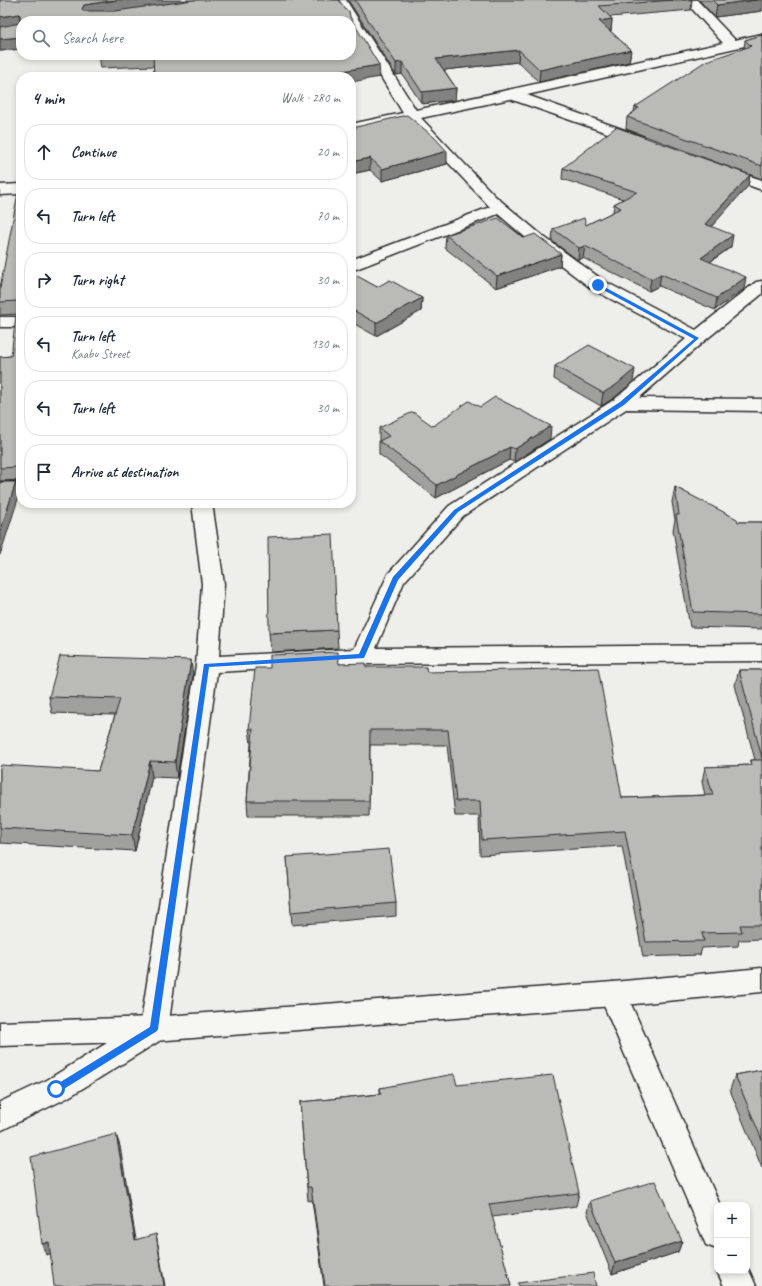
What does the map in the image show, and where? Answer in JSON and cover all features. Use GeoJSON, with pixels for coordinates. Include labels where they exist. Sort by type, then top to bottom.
{"type":"FeatureCollection","features":[{"type":"Feature","properties":{"kind":"street"},"geometry":{"type":"LineString","coordinates":[[340,0],[350,16]]}},
{"type":"Feature","properties":{"kind":"street"},"geometry":{"type":"LineString","coordinates":[[690,0],[732,45]]}},
{"type":"Feature","properties":{"kind":"street"},"geometry":{"type":"LineString","coordinates":[[356,26],[412,116],[500,208],[538,240],[598,285],[697,338]]}},
{"type":"Feature","properties":{"kind":"street"},"geometry":{"type":"LineString","coordinates":[[356,127],[513,95],[762,38]]}},
{"type":"Feature","properties":{"kind":"street"},"geometry":{"type":"LineString","coordinates":[[513,95],[652,145]]}},
{"type":"Feature","properties":{"kind":"street"},"geometry":{"type":"LineString","coordinates":[[711,166],[762,185]]}},
{"type":"Feature","properties":{"kind":"street"},"geometry":{"type":"LineString","coordinates":[[0,190],[16,189]]}},
{"type":"Feature","properties":{"kind":"street"},"geometry":{"type":"LineString","coordinates":[[356,264],[500,208]]}},
{"type":"Feature","properties":{"kind":"street"},"geometry":{"type":"LineString","coordinates":[[362,656],[395,579],[456,511],[622,403],[697,338],[762,286]]}},
{"type":"Feature","properties":{"kind":"street"},"geometry":{"type":"LineString","coordinates":[[0,322],[16,322]]}},
{"type":"Feature","properties":{"kind":"street"},"geometry":{"type":"LineString","coordinates":[[622,403],[762,404]]}},
{"type":"Feature","properties":{"kind":"street"},"geometry":{"type":"LineString","coordinates":[[0,488],[16,488]]}},
{"type":"Feature","properties":{"kind":"street"},"geometry":{"type":"LineString","coordinates":[[154,1029],[206,665],[213,584],[203,508]]}},
{"type":"Feature","properties":{"kind":"street"},"geometry":{"type":"LineString","coordinates":[[206,665],[362,656],[762,654]]}},
{"type":"Feature","properties":{"kind":"street"},"geometry":{"type":"LineString","coordinates":[[0,1034],[154,1029],[613,994],[762,980]]}},
{"type":"Feature","properties":{"kind":"street"},"geometry":{"type":"LineString","coordinates":[[613,994],[714,1227]]}},
{"type":"Feature","properties":{"kind":"street"},"geometry":{"type":"LineString","coordinates":[[0,1118],[56,1089],[154,1029]]}},
{"type":"Feature","properties":{"kind":"street"},"geometry":{"type":"LineString","coordinates":[[734,1274],[740,1286]]}},
{"type":"Feature","properties":{"kind":"building"},"geometry":{"type":"Polygon","coordinates":[[[0,0],[117,0],[84,5],[82,9],[83,11],[116,11],[193,0],[339,0],[346,10],[349,11],[350,16],[20,16],[19,14],[0,17],[0,0]]]}},
{"type":"Feature","properties":{"kind":"building"},"geometry":{"type":"Polygon","coordinates":[[[355,0],[673,0],[599,6],[612,19],[599,21],[631,50],[540,70],[519,50],[436,59],[456,88],[422,92],[402,62],[396,63],[355,0]]]}},
{"type":"Feature","properties":{"kind":"building"},"geometry":{"type":"Polygon","coordinates":[[[712,0],[756,0],[717,5],[712,0]]]}},
{"type":"Feature","properties":{"kind":"building"},"geometry":{"type":"Polygon","coordinates":[[[16,24],[16,37],[0,39],[0,27],[16,24]]]}},
{"type":"Feature","properties":{"kind":"building"},"geometry":{"type":"Polygon","coordinates":[[[356,27],[379,65],[336,72],[154,72],[153,60],[356,60],[356,27]]]}},
{"type":"Feature","properties":{"kind":"building"},"geometry":{"type":"Polygon","coordinates":[[[762,35],[762,166],[627,117],[639,108],[635,107],[706,61],[751,46],[745,40],[762,35]]]}},
{"type":"Feature","properties":{"kind":"building"},"geometry":{"type":"Polygon","coordinates":[[[407,115],[434,137],[447,151],[382,169],[370,158],[356,161],[356,127],[407,115]]]}},
{"type":"Feature","properties":{"kind":"building"},"geometry":{"type":"Polygon","coordinates":[[[616,127],[750,175],[705,224],[733,235],[701,258],[746,277],[717,298],[661,274],[651,279],[585,246],[579,248],[553,229],[584,218],[586,225],[621,208],[614,204],[637,192],[563,168],[616,127]]]}},
{"type":"Feature","properties":{"kind":"building"},"geometry":{"type":"Polygon","coordinates":[[[16,204],[16,301],[0,302],[0,288],[16,204]]]}},
{"type":"Feature","properties":{"kind":"building"},"geometry":{"type":"Polygon","coordinates":[[[498,218],[524,238],[535,234],[561,254],[497,276],[446,235],[498,218]]]}},
{"type":"Feature","properties":{"kind":"building"},"geometry":{"type":"Polygon","coordinates":[[[356,275],[377,287],[390,280],[422,298],[376,323],[356,312],[356,275]]]}},
{"type":"Feature","properties":{"kind":"building"},"geometry":{"type":"Polygon","coordinates":[[[16,316],[16,467],[0,468],[0,357],[11,356],[16,316]]]}},
{"type":"Feature","properties":{"kind":"building"},"geometry":{"type":"Polygon","coordinates":[[[589,345],[635,369],[616,385],[603,393],[555,366],[589,345]]]}},
{"type":"Feature","properties":{"kind":"building"},"geometry":{"type":"Polygon","coordinates":[[[495,397],[551,426],[515,449],[510,447],[437,485],[379,441],[389,436],[379,428],[413,412],[433,426],[469,401],[480,407],[495,397]]]}},
{"type":"Feature","properties":{"kind":"building"},"geometry":{"type":"Polygon","coordinates":[[[0,482],[16,482],[0,532],[0,482]]]}},
{"type":"Feature","properties":{"kind":"building"},"geometry":{"type":"Polygon","coordinates":[[[675,487],[737,519],[738,522],[762,522],[762,614],[693,612],[676,515],[679,515],[675,487]]]}},
{"type":"Feature","properties":{"kind":"building"},"geometry":{"type":"Polygon","coordinates":[[[333,534],[337,630],[269,633],[268,537],[333,534]]]}},
{"type":"Feature","properties":{"kind":"building"},"geometry":{"type":"Polygon","coordinates":[[[338,652],[339,664],[366,663],[366,667],[426,667],[427,672],[598,668],[622,798],[713,795],[705,767],[752,765],[751,760],[762,760],[762,925],[740,925],[742,932],[702,933],[704,941],[646,942],[625,831],[482,840],[480,801],[456,801],[448,730],[370,730],[369,801],[247,801],[253,729],[249,729],[255,668],[270,668],[270,655],[338,652]]]}},
{"type":"Feature","properties":{"kind":"building"},"geometry":{"type":"Polygon","coordinates":[[[60,656],[191,660],[175,762],[150,761],[132,835],[0,828],[1,765],[98,771],[120,699],[49,697],[60,656]]]}},
{"type":"Feature","properties":{"kind":"building"},"geometry":{"type":"Polygon","coordinates":[[[739,670],[762,670],[762,758],[739,670]]]}},
{"type":"Feature","properties":{"kind":"building"},"geometry":{"type":"Polygon","coordinates":[[[389,849],[396,903],[291,912],[287,857],[389,849]]]}},
{"type":"Feature","properties":{"kind":"building"},"geometry":{"type":"Polygon","coordinates":[[[762,1070],[762,1140],[735,1075],[762,1070]]]}},
{"type":"Feature","properties":{"kind":"building"},"geometry":{"type":"Polygon","coordinates":[[[454,1074],[457,1085],[553,1075],[579,1193],[489,1204],[511,1286],[325,1286],[311,1187],[307,1187],[300,1102],[381,1094],[380,1088],[454,1074]]]}},
{"type":"Feature","properties":{"kind":"building"},"geometry":{"type":"Polygon","coordinates":[[[116,1134],[135,1240],[156,1234],[164,1286],[54,1286],[49,1242],[42,1244],[31,1157],[116,1134]]]}},
{"type":"Feature","properties":{"kind":"building"},"geometry":{"type":"Polygon","coordinates":[[[655,1181],[682,1241],[615,1263],[590,1201],[655,1181]]]}},
{"type":"Feature","properties":{"kind":"building"},"geometry":{"type":"Polygon","coordinates":[[[593,1273],[596,1286],[519,1286],[518,1283],[593,1273]]]}},
{"type":"Feature","properties":{"kind":"route"},"geometry":{"type":"LineString","coordinates":[[56,1089],[154,1029],[206,665],[362,656],[395,579],[456,511],[622,403],[697,338],[598,285]]}}]}
